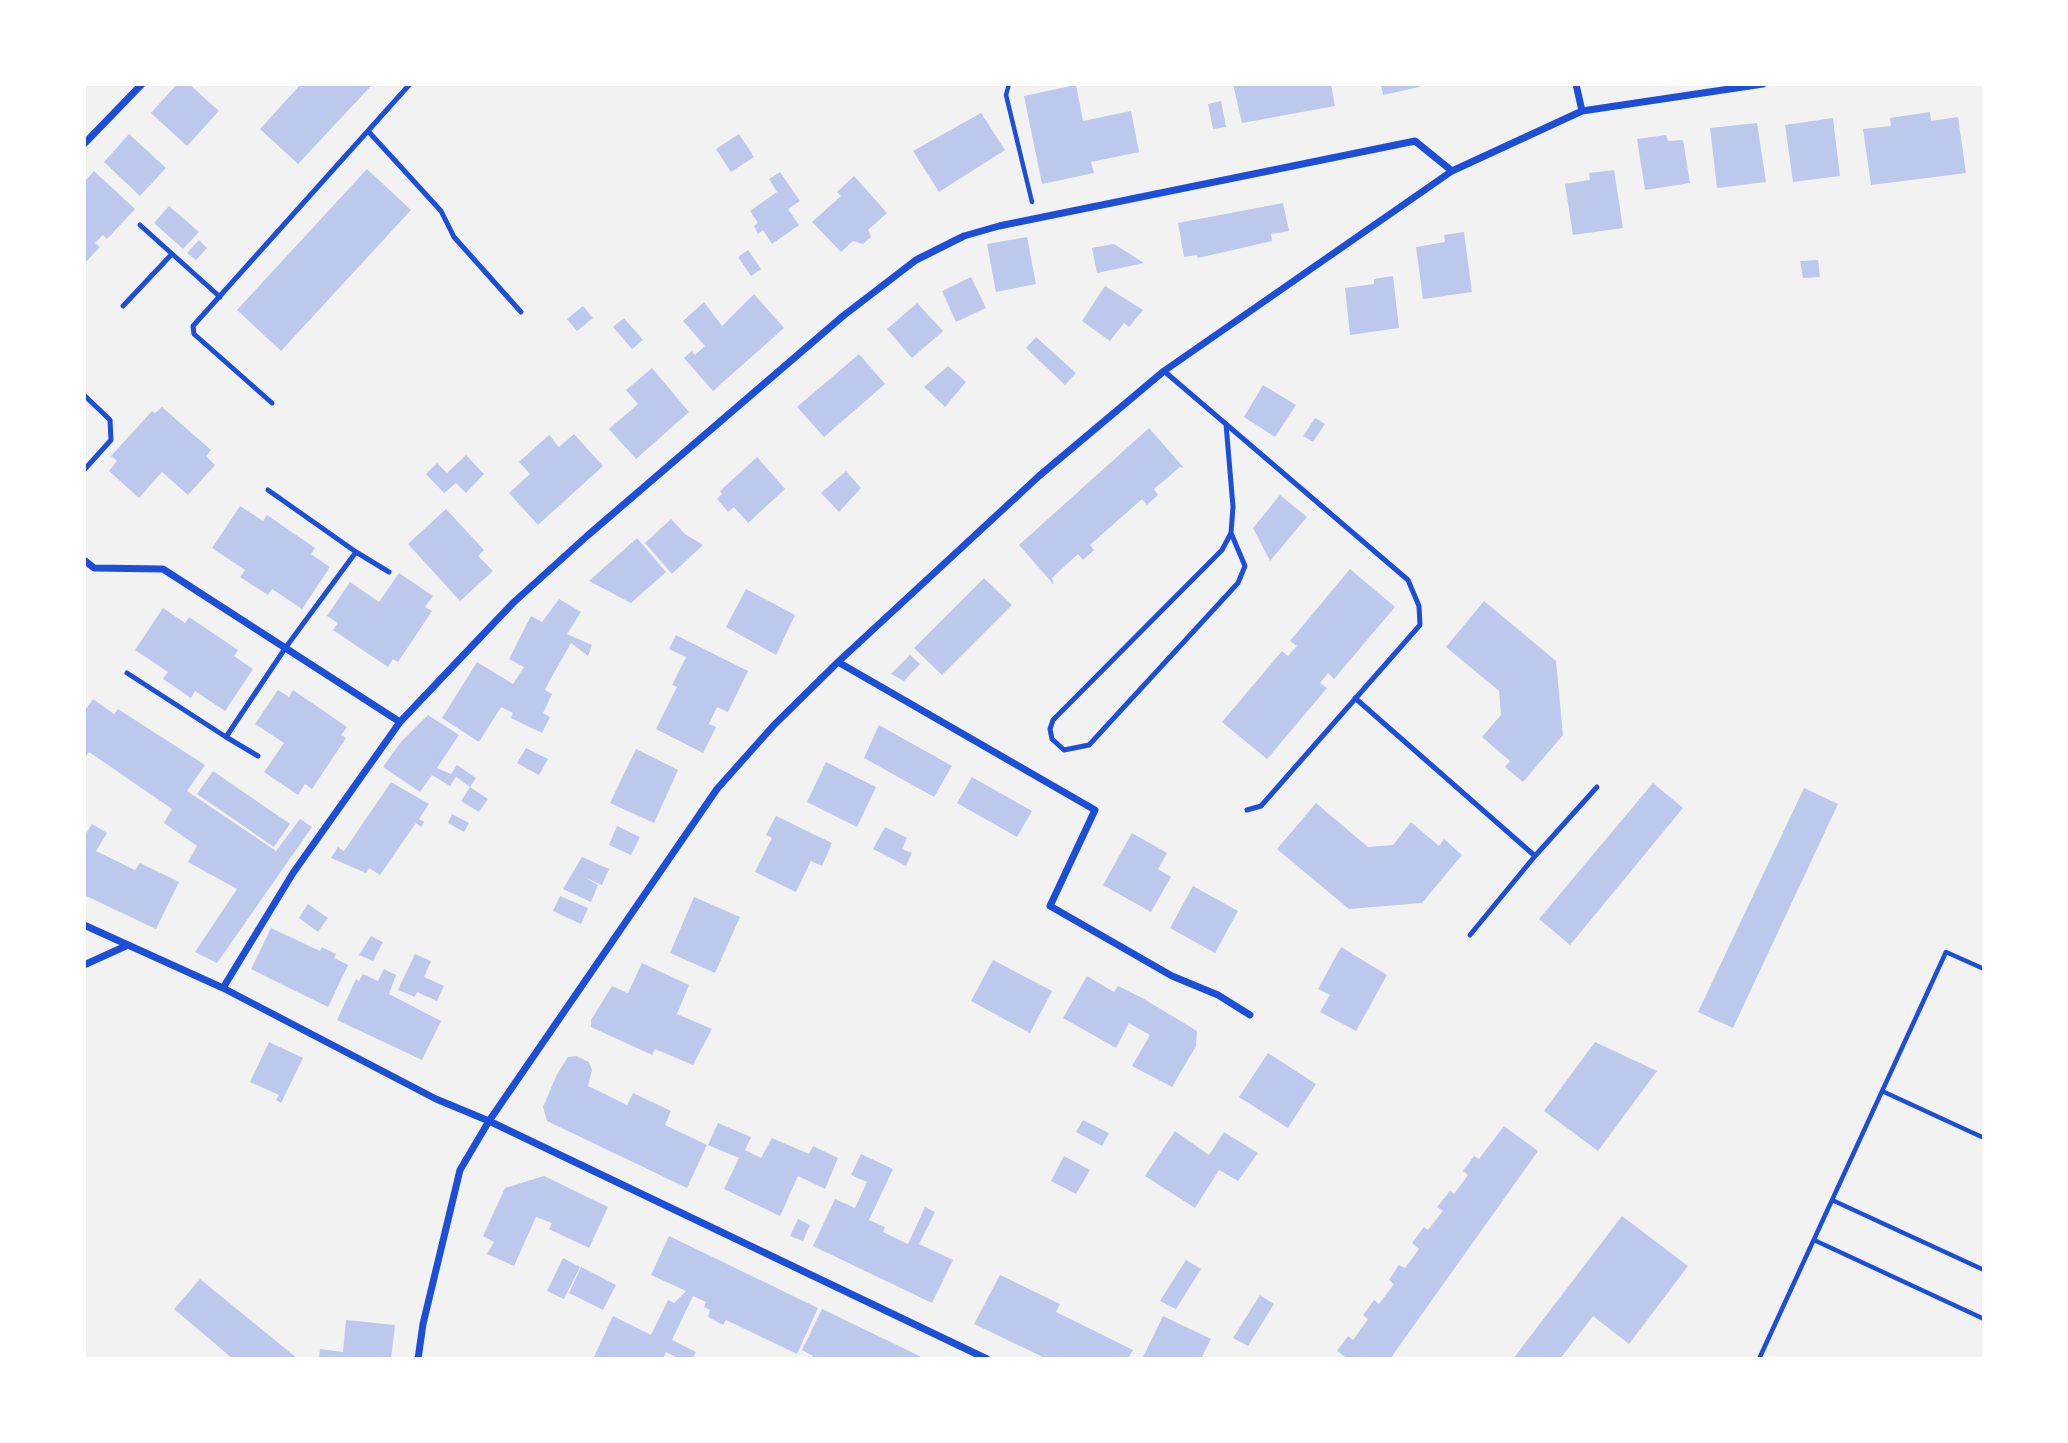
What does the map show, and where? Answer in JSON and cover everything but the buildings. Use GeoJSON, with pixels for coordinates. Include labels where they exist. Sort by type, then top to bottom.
{"type":"FeatureCollection","features":[{"type":"Feature","properties":{"kind":"street"},"geometry":{"type":"LineString","coordinates":[[84,144],[142,84]]}},
{"type":"Feature","properties":{"kind":"street"},"geometry":{"type":"LineString","coordinates":[[1576,84],[1582,111]]}},
{"type":"Feature","properties":{"kind":"street"},"geometry":{"type":"LineString","coordinates":[[418,1359],[423,1324],[460,1170],[489,1121],[717,789],[774,724],[838,662],[1039,476],[1164,371],[1452,171],[1582,111],[1763,84]]}},
{"type":"Feature","properties":{"kind":"street"},"geometry":{"type":"LineString","coordinates":[[223,988],[293,873],[400,722],[513,603],[843,316],[916,260],[987,229],[1415,141],[1452,171]]}},
{"type":"Feature","properties":{"kind":"street"},"geometry":{"type":"LineString","coordinates":[[84,560],[94,568],[163,569],[400,722]]}},
{"type":"Feature","properties":{"kind":"street"},"geometry":{"type":"LineString","coordinates":[[838,662],[1095,810],[1050,906],[1172,976],[1218,995],[1250,1015]]}},
{"type":"Feature","properties":{"kind":"street"},"geometry":{"type":"LineString","coordinates":[[84,925],[223,988],[436,1099],[489,1121],[986,1359]]}},
{"type":"Feature","properties":{"kind":"street"},"geometry":{"type":"LineString","coordinates":[[84,965],[128,945]]}},
{"type":"Feature","properties":{"kind":"lane"},"geometry":{"type":"LineString","coordinates":[[272,403],[194,334],[193,326],[410,84]]}},
{"type":"Feature","properties":{"kind":"lane"},"geometry":{"type":"LineString","coordinates":[[368,131],[441,211],[454,237],[522,312]]}},
{"type":"Feature","properties":{"kind":"lane"},"geometry":{"type":"LineString","coordinates":[[140,225],[220,297]]}},
{"type":"Feature","properties":{"kind":"lane"},"geometry":{"type":"LineString","coordinates":[[123,306],[172,254]]}},
{"type":"Feature","properties":{"kind":"lane"},"geometry":{"type":"LineString","coordinates":[[1164,371],[1408,580],[1419,606],[1420,625],[1261,806],[1247,810]]}},
{"type":"Feature","properties":{"kind":"lane"},"geometry":{"type":"LineString","coordinates":[[84,395],[110,419],[111,440],[84,470]]}},
{"type":"Feature","properties":{"kind":"lane"},"geometry":{"type":"LineString","coordinates":[[1226,424],[1233,507],[1231,533],[1222,550],[1053,720],[1049,729],[1052,739],[1064,750],[1088,745],[1238,583],[1245,566],[1231,533]]}},
{"type":"Feature","properties":{"kind":"lane"},"geometry":{"type":"LineString","coordinates":[[268,490],[388,572]]}},
{"type":"Feature","properties":{"kind":"lane"},"geometry":{"type":"LineString","coordinates":[[226,737],[286,647],[356,552]]}},
{"type":"Feature","properties":{"kind":"lane"},"geometry":{"type":"LineString","coordinates":[[127,673],[258,755]]}},
{"type":"Feature","properties":{"kind":"lane"},"geometry":{"type":"LineString","coordinates":[[1356,698],[1535,856]]}},
{"type":"Feature","properties":{"kind":"lane"},"geometry":{"type":"LineString","coordinates":[[1470,935],[1535,856],[1597,787]]}},
{"type":"Feature","properties":{"kind":"path"},"geometry":{"type":"LineString","coordinates":[[1009,84],[1006,95],[1036,219]]}},
{"type":"Feature","properties":{"kind":"path"},"geometry":{"type":"LineString","coordinates":[[1759,1359],[1946,952],[1984,970]]}},
{"type":"Feature","properties":{"kind":"path"},"geometry":{"type":"LineString","coordinates":[[1882,1091],[1984,1138]]}},
{"type":"Feature","properties":{"kind":"path"},"geometry":{"type":"LineString","coordinates":[[1832,1200],[1984,1270]]}},
{"type":"Feature","properties":{"kind":"path"},"geometry":{"type":"LineString","coordinates":[[1814,1240],[1984,1319]]}}]}
